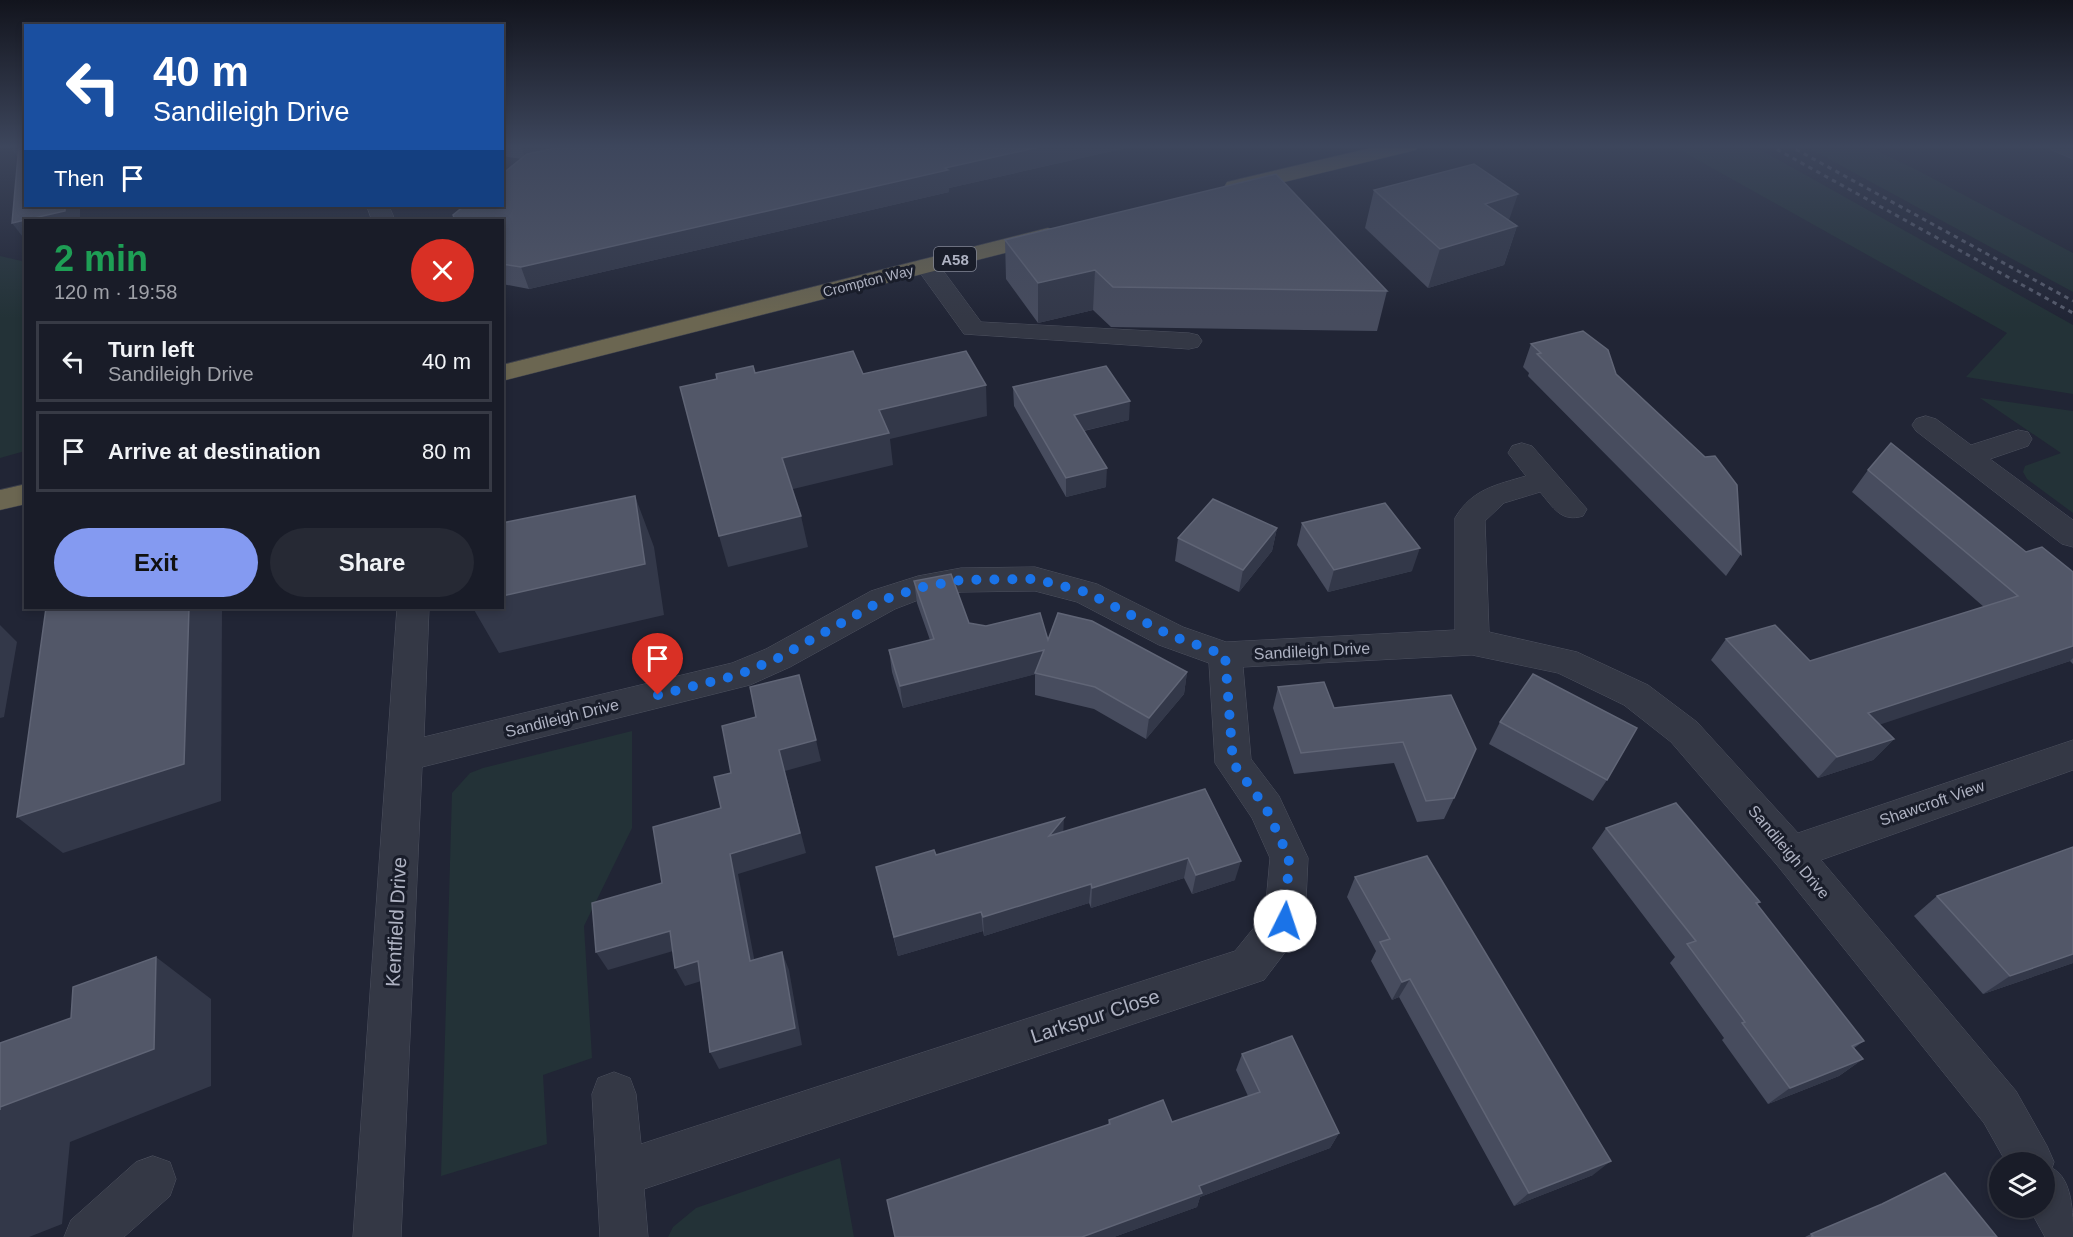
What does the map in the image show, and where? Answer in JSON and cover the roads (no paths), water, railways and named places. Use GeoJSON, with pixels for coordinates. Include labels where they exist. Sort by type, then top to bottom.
{"type":"FeatureCollection","features":[{"type":"Feature","properties":{"kind":"highway","name":"Crompton Way"},"geometry":{"type":"LineString","coordinates":[[504,372],[1065,231]]}},
{"type":"Feature","properties":{"kind":"highway"},"geometry":{"type":"LineString","coordinates":[[0,500],[24,494]]}},
{"type":"Feature","properties":{"kind":"street"},"geometry":{"type":"LineString","coordinates":[[927,266],[973,329],[1189,342]]}},
{"type":"Feature","properties":{"kind":"street"},"geometry":{"type":"LineString","coordinates":[[1926,425],[2073,536]]}},
{"type":"Feature","properties":{"kind":"street"},"geometry":{"type":"LineString","coordinates":[[1967,456],[2018,439]]}},
{"type":"Feature","properties":{"kind":"street"},"geometry":{"type":"LineString","coordinates":[[1522,453],[1572,509]]}},
{"type":"Feature","properties":{"kind":"street"},"geometry":{"type":"LineString","coordinates":[[1472,642],[1470,518],[1493,496],[1546,480]]}},
{"type":"Feature","properties":{"kind":"street","name":"Sandileigh Drive"},"geometry":{"type":"LineString","coordinates":[[405,756],[738,675],[778,658],[883,600],[918,588],[961,580],[1035,579],[1086,592],[1172,636],[1225,655],[1472,642],[1565,661],[1636,694],[1684,732],[1791,854],[2000,1107],[2025,1152]]}},
{"type":"Feature","properties":{"kind":"street","name":"Kentfield Drive"},"geometry":{"type":"LineString","coordinates":[[377,1237],[413,609]]}},
{"type":"Feature","properties":{"kind":"street","name":"Larkspur Close"},"geometry":{"type":"LineString","coordinates":[[620,1174],[1249,966],[1285,921],[1289,858],[1266,808],[1233,763],[1225,655]]}},
{"type":"Feature","properties":{"kind":"street","name":"Shawcroft View"},"geometry":{"type":"LineString","coordinates":[[1791,854],[2073,755]]}},
{"type":"Feature","properties":{"kind":"street"},"geometry":{"type":"LineString","coordinates":[[614,1094],[624,1237]]}},
{"type":"Feature","properties":{"kind":"street"},"geometry":{"type":"LineString","coordinates":[[88,1237],[153,1179]]}},
{"type":"Feature","properties":{"kind":"street"},"geometry":{"type":"LineString","coordinates":[[2055,1208],[2071,1237]]}},
{"type":"Feature","properties":{"kind":"railway"},"geometry":{"type":"LineString","coordinates":[[1873,203],[2073,313]]}},
{"type":"Feature","properties":{"kind":"railway"},"geometry":{"type":"LineString","coordinates":[[1893,203],[2073,301]]}}]}
